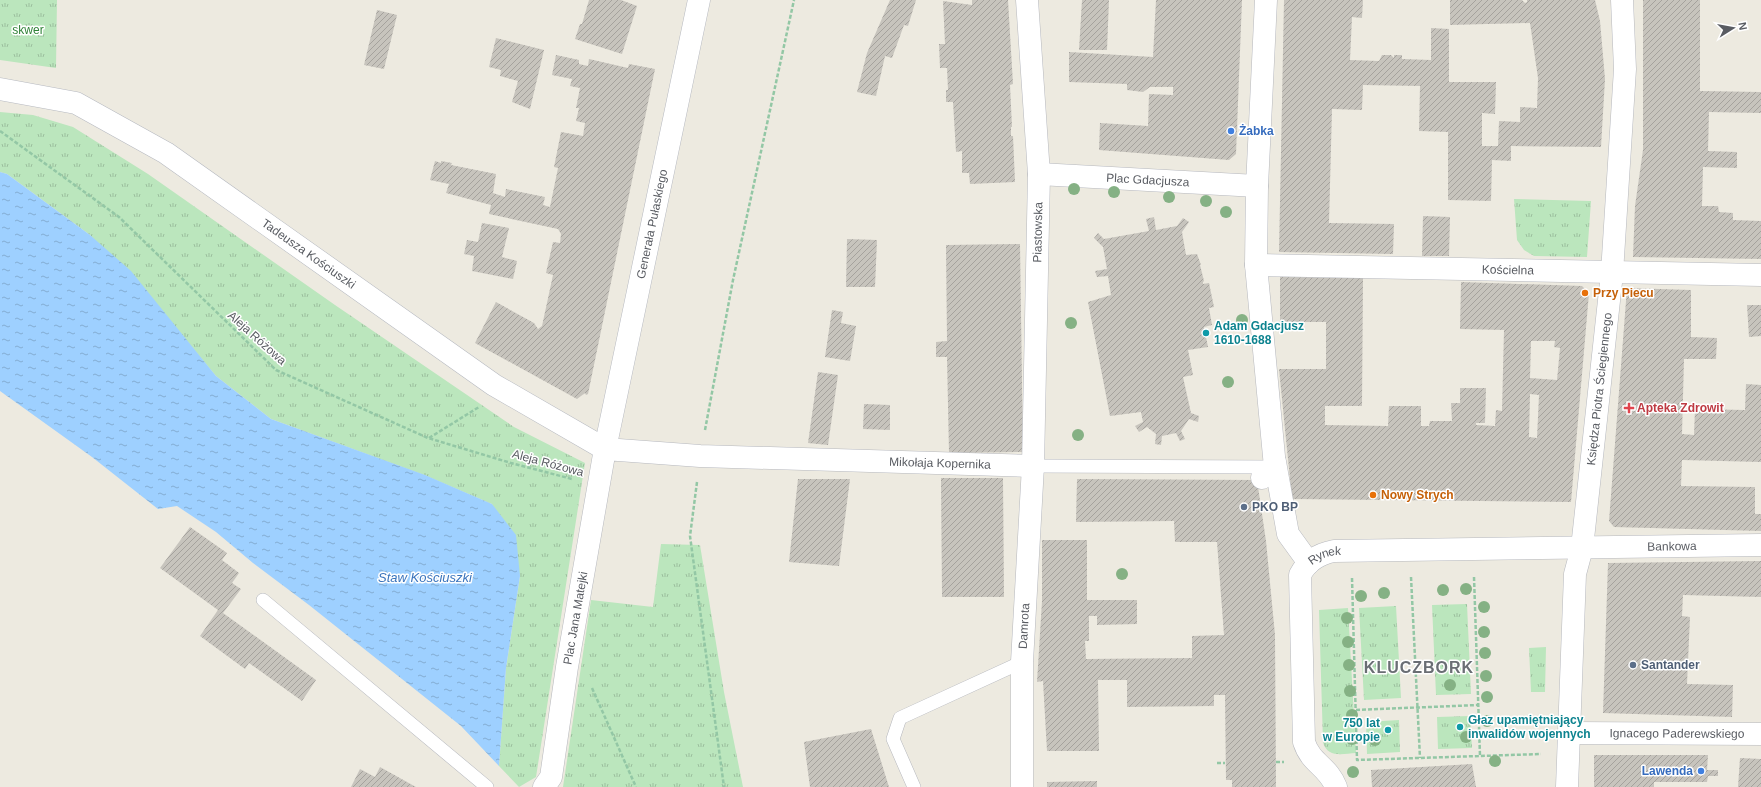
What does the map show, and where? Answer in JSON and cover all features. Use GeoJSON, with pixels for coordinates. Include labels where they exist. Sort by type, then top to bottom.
{"type":"FeatureCollection","features":[{"type":"Feature","properties":{"kind":"street","name":"Generała Pułaskiego"},"geometry":{"type":"LineString","coordinates":[[605,449],[699,0]]}},
{"type":"Feature","properties":{"kind":"street","name":"Piastowska"},"geometry":{"type":"LineString","coordinates":[[1027,0],[1039,174],[1033,466]]}},
{"type":"Feature","properties":{"kind":"street"},"geometry":{"type":"LineString","coordinates":[[1266,0],[1257,186],[1256,265],[1271,469],[1288,534],[1309,563]]}},
{"type":"Feature","properties":{"kind":"street","name":"Księdza Piotra Ściegiennego"},"geometry":{"type":"LineString","coordinates":[[1567,787],[1575,574],[1582,548],[1612,273],[1625,69],[1622,0]]}},
{"type":"Feature","properties":{"kind":"street","name":"Tadeusza Kościuszki"},"geometry":{"type":"LineString","coordinates":[[0,89],[76,103],[166,153],[494,385],[605,449]]}},
{"type":"Feature","properties":{"kind":"street","name":"Plac Gdacjusza"},"geometry":{"type":"LineString","coordinates":[[1039,174],[1257,186]]}},
{"type":"Feature","properties":{"kind":"street","name":"Kościelna"},"geometry":{"type":"LineString","coordinates":[[1256,265],[1761,275]]}},
{"type":"Feature","properties":{"kind":"street","name":"Mikołaja Kopernika"},"geometry":{"type":"LineString","coordinates":[[605,449],[700,456],[1033,466]]}},
{"type":"Feature","properties":{"kind":"street","name":"Plac Jana Matejki"},"geometry":{"type":"LineString","coordinates":[[544,787],[551,777],[567,667],[605,449]]}},
{"type":"Feature","properties":{"kind":"street","name":"Damrota"},"geometry":{"type":"LineString","coordinates":[[1022,787],[1022,662],[1033,466]]}},
{"type":"Feature","properties":{"kind":"street","name":"Bankowa"},"geometry":{"type":"LineString","coordinates":[[1582,548],[1761,545]]}},
{"type":"Feature","properties":{"kind":"street","name":"Rynek"},"geometry":{"type":"LineString","coordinates":[[1336,787],[1332,776],[1308,753],[1304,742],[1300,575],[1304,567],[1323,553],[1334,551],[1519,550],[1582,548]]}},
{"type":"Feature","properties":{"kind":"street","name":"Ignacego Paderewskiego"},"geometry":{"type":"LineString","coordinates":[[1568,743],[1761,734]]}},
{"type":"Feature","properties":{"kind":"lane","name":"Mikołaja Kopernika"},"geometry":{"type":"LineString","coordinates":[[1033,466],[1271,469]]}},
{"type":"Feature","properties":{"kind":"lane"},"geometry":{"type":"LineString","coordinates":[[263,600],[487,787]]}},
{"type":"Feature","properties":{"kind":"lane"},"geometry":{"type":"LineString","coordinates":[[914,787],[893,739],[900,718],[1022,662]]}},
{"type":"Feature","properties":{"kind":"path"},"geometry":{"type":"LineString","coordinates":[[724,787],[690,536],[700,456],[732,280],[794,0]]}},
{"type":"Feature","properties":{"kind":"path","name":"Aleja Różowa"},"geometry":{"type":"LineString","coordinates":[[0,131],[118,217],[276,370],[428,438],[511,463],[598,486]]}},
{"type":"Feature","properties":{"kind":"path"},"geometry":{"type":"LineString","coordinates":[[428,438],[480,406]]}},
{"type":"Feature","properties":{"kind":"path"},"geometry":{"type":"LineString","coordinates":[[1474,573],[1480,756]]}},
{"type":"Feature","properties":{"kind":"path"},"geometry":{"type":"LineString","coordinates":[[1411,575],[1420,758]]}},
{"type":"Feature","properties":{"kind":"path"},"geometry":{"type":"LineString","coordinates":[[1360,576],[1352,577],[1358,760],[1480,756],[1568,743]]}},
{"type":"Feature","properties":{"kind":"path"},"geometry":{"type":"LineString","coordinates":[[567,667],[586,672],[636,787]]}},
{"type":"Feature","properties":{"kind":"path"},"geometry":{"type":"LineString","coordinates":[[1356,710],[1478,705]]}},
{"type":"Feature","properties":{"kind":"path"},"geometry":{"type":"LineString","coordinates":[[1217,763],[1225,763]]}},
{"type":"Feature","properties":{"kind":"green space","name":"skwer"},"geometry":{"type":"Polygon","coordinates":[[[0,0],[57,0],[56,68],[0,60],[0,0]]]}},
{"type":"Feature","properties":{"kind":"green space"},"geometry":{"type":"Polygon","coordinates":[[[0,112],[33,115],[73,127],[148,174],[335,305],[514,427],[585,463],[536,777],[519,787],[499,766],[506,668],[520,576],[492,504],[424,475],[271,419],[216,376],[176,328],[90,235],[7,174],[0,172],[0,112]]]}},
{"type":"Feature","properties":{"kind":"green space"},"geometry":{"type":"Polygon","coordinates":[[[1514,199],[1591,201],[1587,257],[1534,256],[1524,250],[1517,240],[1514,199]]]}},
{"type":"Feature","properties":{"kind":"green space"},"geometry":{"type":"Polygon","coordinates":[[[661,544],[700,545],[724,692],[743,787],[563,787],[591,600],[653,607],[661,544]]]}},
{"type":"Feature","properties":{"kind":"green space"},"geometry":{"type":"Polygon","coordinates":[[[1467,604],[1471,694],[1436,695],[1432,605],[1467,604]]]}},
{"type":"Feature","properties":{"kind":"green space"},"geometry":{"type":"Polygon","coordinates":[[[1396,606],[1401,698],[1364,700],[1359,608],[1396,606]]]}},
{"type":"Feature","properties":{"kind":"green space"},"geometry":{"type":"Polygon","coordinates":[[[1348,608],[1356,753],[1336,754],[1328,751],[1323,742],[1319,610],[1348,608]]]}},
{"type":"Feature","properties":{"kind":"green space"},"geometry":{"type":"Polygon","coordinates":[[[1546,647],[1545,692],[1531,692],[1529,648],[1546,647]]]}},
{"type":"Feature","properties":{"kind":"green space"},"geometry":{"type":"Polygon","coordinates":[[[1470,716],[1472,748],[1438,749],[1437,717],[1470,716]]]}},
{"type":"Feature","properties":{"kind":"green space"},"geometry":{"type":"Polygon","coordinates":[[[1399,720],[1400,752],[1367,754],[1366,722],[1399,720]]]}},
{"type":"Feature","properties":{"kind":"water","name":"Staw Kościuszki"},"geometry":{"type":"Polygon","coordinates":[[[0,172],[7,174],[90,235],[131,271],[216,376],[271,419],[425,475],[492,504],[516,535],[520,576],[506,668],[499,766],[461,726],[309,605],[253,563],[216,532],[177,506],[158,509],[92,457],[0,391],[0,172]]]}},
{"type":"Feature","properties":{"kind":"building"},"geometry":{"type":"Polygon","coordinates":[[[589,0],[621,0],[637,6],[622,54],[575,39],[580,24],[582,24],[589,0]]]}},
{"type":"Feature","properties":{"kind":"building"},"geometry":{"type":"Polygon","coordinates":[[[890,0],[916,0],[908,26],[904,25],[892,58],[885,56],[876,96],[857,92],[867,53],[890,0]]]}},
{"type":"Feature","properties":{"kind":"building"},"geometry":{"type":"Polygon","coordinates":[[[972,0],[1008,0],[1013,84],[1010,85],[1011,136],[1013,136],[1015,182],[970,184],[969,173],[962,173],[962,151],[956,152],[953,102],[946,102],[946,90],[948,90],[947,68],[940,68],[939,44],[945,44],[943,1],[972,5],[972,0]]]}},
{"type":"Feature","properties":{"kind":"building"},"geometry":{"type":"Polygon","coordinates":[[[1082,0],[1109,0],[1107,50],[1079,50],[1082,0]]]}},
{"type":"Feature","properties":{"kind":"building"},"geometry":{"type":"Polygon","coordinates":[[[1156,0],[1242,0],[1236,154],[1229,160],[1099,150],[1100,123],[1148,126],[1149,94],[1173,95],[1173,87],[1150,87],[1143,92],[1127,90],[1127,84],[1069,82],[1069,52],[1153,57],[1156,0]]]}},
{"type":"Feature","properties":{"kind":"building"},"geometry":{"type":"Polygon","coordinates":[[[1284,0],[1363,0],[1362,18],[1352,17],[1350,60],[1379,61],[1382,55],[1391,55],[1394,58],[1394,55],[1402,55],[1402,59],[1431,60],[1431,28],[1449,29],[1449,82],[1496,82],[1495,114],[1482,113],[1482,146],[1498,146],[1499,121],[1520,122],[1520,107],[1537,108],[1538,78],[1530,23],[1450,25],[1450,0],[1522,0],[1525,3],[1527,0],[1595,0],[1600,21],[1605,79],[1601,147],[1511,146],[1511,161],[1492,160],[1491,201],[1448,200],[1448,132],[1419,131],[1420,86],[1363,85],[1362,110],[1332,109],[1329,223],[1394,224],[1393,254],[1279,252],[1284,0]]]}},
{"type":"Feature","properties":{"kind":"building"},"geometry":{"type":"Polygon","coordinates":[[[1643,0],[1700,0],[1700,91],[1761,92],[1761,113],[1709,112],[1708,151],[1737,152],[1737,168],[1703,167],[1702,206],[1718,206],[1719,212],[1733,213],[1733,220],[1761,221],[1761,259],[1633,257],[1635,206],[1643,150],[1643,0]]]}},
{"type":"Feature","properties":{"kind":"building"},"geometry":{"type":"Polygon","coordinates":[[[377,10],[397,15],[384,69],[364,65],[377,10]]]}},
{"type":"Feature","properties":{"kind":"building"},"geometry":{"type":"Polygon","coordinates":[[[496,38],[544,50],[530,109],[512,102],[518,81],[500,76],[501,70],[489,67],[496,38]]]}},
{"type":"Feature","properties":{"kind":"building"},"geometry":{"type":"Polygon","coordinates":[[[556,55],[579,60],[579,64],[588,66],[589,59],[628,68],[629,64],[655,69],[588,394],[586,395],[585,393],[577,399],[475,343],[496,302],[534,323],[538,329],[542,326],[553,275],[546,273],[553,242],[560,243],[561,234],[558,229],[489,214],[491,205],[446,193],[449,184],[430,180],[435,161],[441,163],[441,161],[452,163],[451,165],[496,174],[493,193],[505,197],[506,189],[545,197],[543,205],[550,207],[558,168],[554,167],[561,132],[583,136],[585,123],[576,121],[579,108],[576,108],[580,88],[570,86],[572,79],[552,75],[556,55]]]}},
{"type":"Feature","properties":{"kind":"building"},"geometry":{"type":"Polygon","coordinates":[[[1423,216],[1450,217],[1449,256],[1422,256],[1423,216]]]}},
{"type":"Feature","properties":{"kind":"building"},"geometry":{"type":"Polygon","coordinates":[[[1154,217],[1156,230],[1177,226],[1183,218],[1189,222],[1182,232],[1186,255],[1197,254],[1201,265],[1204,281],[1203,284],[1209,283],[1214,307],[1209,308],[1212,325],[1204,327],[1208,347],[1188,350],[1193,375],[1183,377],[1191,413],[1199,416],[1198,422],[1189,419],[1181,431],[1185,439],[1180,441],[1176,433],[1162,436],[1161,445],[1155,444],[1156,434],[1147,427],[1139,432],[1135,426],[1143,422],[1141,412],[1110,416],[1088,302],[1111,295],[1108,276],[1097,277],[1095,271],[1107,269],[1103,247],[1094,238],[1098,233],[1104,239],[1149,231],[1146,219],[1154,217]]]}},
{"type":"Feature","properties":{"kind":"building"},"geometry":{"type":"Polygon","coordinates":[[[482,223],[509,228],[502,257],[517,261],[513,279],[472,271],[474,256],[464,254],[467,240],[478,242],[482,223]]]}},
{"type":"Feature","properties":{"kind":"building"},"geometry":{"type":"Polygon","coordinates":[[[847,239],[877,240],[875,287],[846,287],[847,239]]]}},
{"type":"Feature","properties":{"kind":"building"},"geometry":{"type":"Polygon","coordinates":[[[1020,244],[1023,452],[949,453],[947,357],[936,357],[936,342],[947,341],[946,245],[1020,244]]]}},
{"type":"Feature","properties":{"kind":"building"},"geometry":{"type":"Polygon","coordinates":[[[1280,277],[1363,278],[1362,406],[1325,406],[1325,425],[1388,426],[1389,406],[1421,406],[1421,426],[1429,426],[1430,421],[1452,421],[1451,403],[1460,403],[1460,388],[1486,388],[1485,423],[1476,423],[1476,425],[1495,426],[1496,410],[1502,411],[1504,330],[1460,329],[1461,282],[1582,286],[1589,293],[1571,502],[1292,499],[1279,369],[1326,369],[1326,322],[1280,322],[1280,277]],[[1531,341],[1530,378],[1557,380],[1560,348],[1554,347],[1555,341],[1531,341]],[[1530,394],[1529,437],[1537,438],[1539,395],[1530,394]]]}},
{"type":"Feature","properties":{"kind":"building"},"geometry":{"type":"Polygon","coordinates":[[[1627,288],[1691,290],[1691,337],[1717,338],[1716,359],[1684,359],[1682,434],[1694,435],[1695,409],[1745,410],[1746,384],[1761,385],[1761,462],[1682,460],[1681,486],[1755,487],[1755,514],[1761,514],[1761,531],[1614,527],[1609,521],[1627,288]]]}},
{"type":"Feature","properties":{"kind":"building"},"geometry":{"type":"Polygon","coordinates":[[[1747,305],[1761,305],[1761,336],[1749,337],[1747,305]]]}},
{"type":"Feature","properties":{"kind":"building"},"geometry":{"type":"Polygon","coordinates":[[[832,310],[843,312],[841,323],[856,326],[850,361],[825,357],[832,310]]]}},
{"type":"Feature","properties":{"kind":"building"},"geometry":{"type":"Polygon","coordinates":[[[818,372],[838,375],[828,445],[808,443],[818,372]]]}},
{"type":"Feature","properties":{"kind":"building"},"geometry":{"type":"Polygon","coordinates":[[[864,404],[890,405],[890,430],[863,429],[864,404]]]}},
{"type":"Feature","properties":{"kind":"building"},"geometry":{"type":"Polygon","coordinates":[[[941,478],[1003,478],[1004,597],[942,597],[941,478]]]}},
{"type":"Feature","properties":{"kind":"building"},"geometry":{"type":"Polygon","coordinates":[[[798,479],[850,479],[839,566],[789,562],[798,479]]]}},
{"type":"Feature","properties":{"kind":"building"},"geometry":{"type":"Polygon","coordinates":[[[1077,479],[1257,480],[1266,541],[1275,635],[1276,787],[1232,787],[1232,780],[1226,780],[1225,695],[1214,695],[1214,706],[1127,707],[1127,680],[1098,680],[1099,751],[1047,751],[1043,681],[1037,682],[1042,601],[1042,540],[1087,540],[1087,600],[1137,600],[1137,624],[1097,625],[1097,616],[1089,616],[1089,641],[1085,641],[1086,659],[1192,658],[1192,636],[1224,635],[1217,542],[1175,542],[1174,521],[1076,522],[1077,479]]]}},
{"type":"Feature","properties":{"kind":"building"},"geometry":{"type":"Polygon","coordinates":[[[190,527],[227,553],[222,560],[239,573],[232,583],[241,589],[223,613],[316,680],[302,701],[249,663],[245,669],[200,636],[218,610],[160,568],[190,527]]]}},
{"type":"Feature","properties":{"kind":"building"},"geometry":{"type":"Polygon","coordinates":[[[1761,561],[1761,597],[1683,595],[1682,616],[1690,617],[1687,684],[1733,685],[1732,717],[1603,713],[1608,563],[1761,561]]]}},
{"type":"Feature","properties":{"kind":"building"},"geometry":{"type":"Polygon","coordinates":[[[871,729],[889,787],[810,787],[804,742],[871,729]]]}},
{"type":"Feature","properties":{"kind":"building"},"geometry":{"type":"Polygon","coordinates":[[[1594,755],[1708,755],[1707,770],[1718,770],[1718,776],[1708,776],[1707,782],[1654,782],[1654,787],[1594,787],[1594,755]]]}},
{"type":"Feature","properties":{"kind":"building"},"geometry":{"type":"Polygon","coordinates":[[[1740,758],[1761,759],[1761,787],[1738,787],[1740,758]]]}},
{"type":"Feature","properties":{"kind":"building"},"geometry":{"type":"Polygon","coordinates":[[[1472,764],[1476,787],[1372,787],[1371,770],[1472,764]]]}},
{"type":"Feature","properties":{"kind":"building"},"geometry":{"type":"Polygon","coordinates":[[[380,767],[416,787],[351,787],[360,769],[375,777],[380,767]]]}},
{"type":"Feature","properties":{"kind":"building"},"geometry":{"type":"Polygon","coordinates":[[[1097,781],[1097,787],[1047,787],[1047,782],[1097,781]]]}},
{"type":"Feature","properties":{"kind":"place","name":"Żabka"},"geometry":{"type":"Point","coordinates":[1231,131]}},
{"type":"Feature","properties":{"kind":"place","name":"Przy Piecu"},"geometry":{"type":"Point","coordinates":[1585,293]}},
{"type":"Feature","properties":{"kind":"place","name":"Adam Gdacjusz 1610-1688"},"geometry":{"type":"Point","coordinates":[1206,333]}},
{"type":"Feature","properties":{"kind":"place","name":"Apteka Zdrowit"},"geometry":{"type":"Point","coordinates":[1629,408]}},
{"type":"Feature","properties":{"kind":"place","name":"Nowy Strych"},"geometry":{"type":"Point","coordinates":[1373,495]}},
{"type":"Feature","properties":{"kind":"place","name":"PKO BP"},"geometry":{"type":"Point","coordinates":[1244,507]}},
{"type":"Feature","properties":{"kind":"place","name":"Santander"},"geometry":{"type":"Point","coordinates":[1633,665]}},
{"type":"Feature","properties":{"kind":"place","name":"Głaz upamiętniający inwalidów wojennych"},"geometry":{"type":"Point","coordinates":[1460,727]}},
{"type":"Feature","properties":{"kind":"place","name":"750 lat w Europie"},"geometry":{"type":"Point","coordinates":[1388,730]}},
{"type":"Feature","properties":{"kind":"place","name":"Lawenda"},"geometry":{"type":"Point","coordinates":[1701,771]}},
{"type":"Feature","properties":{"kind":"district","name":"KLUCZBORK"},"geometry":{"type":"Point","coordinates":[1419,667]}}]}
